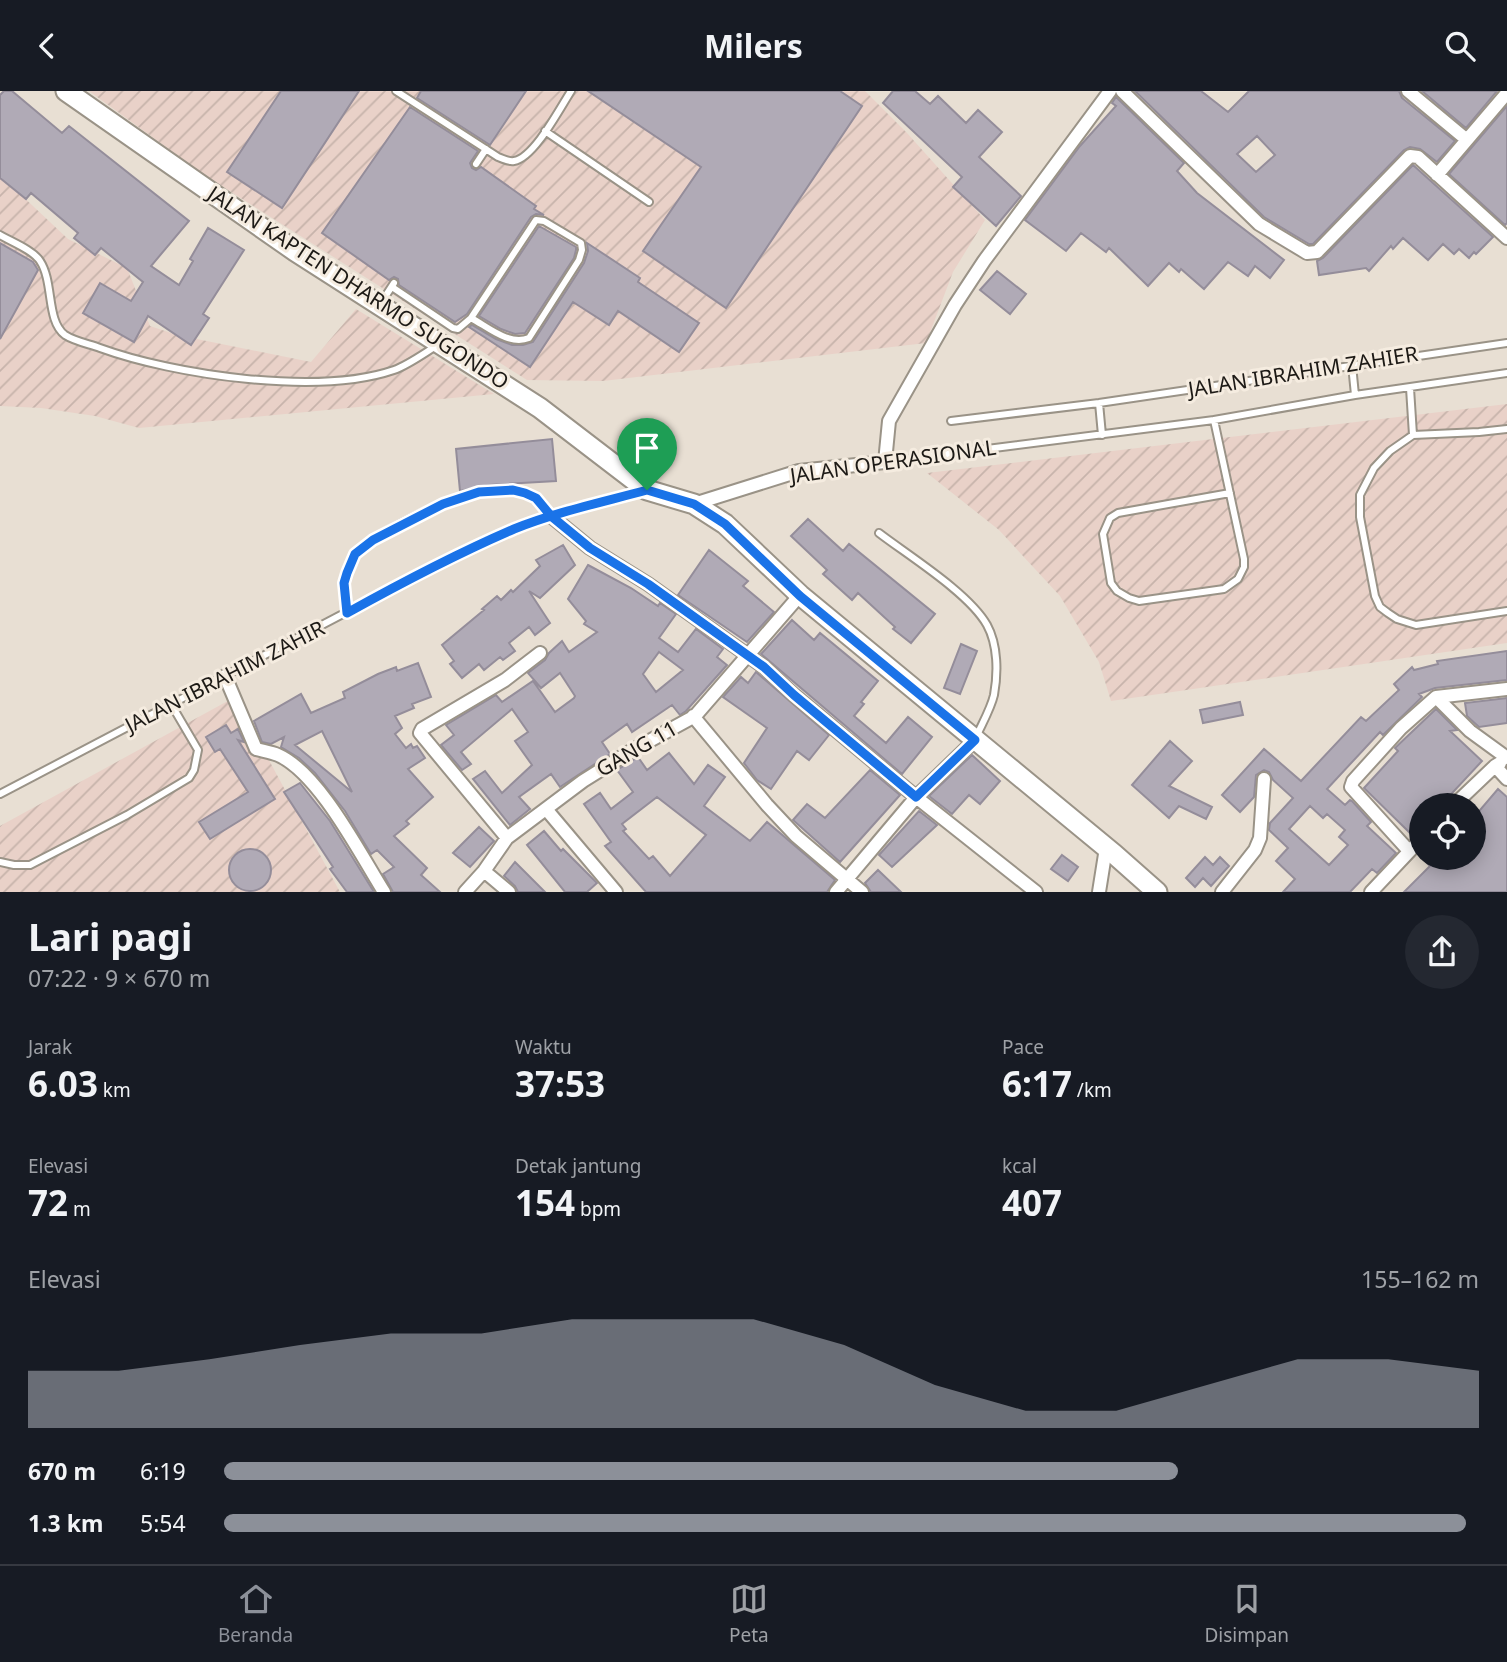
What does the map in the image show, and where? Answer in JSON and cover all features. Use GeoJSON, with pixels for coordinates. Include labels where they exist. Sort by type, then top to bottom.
{"type":"FeatureCollection","features":[{"type":"Feature","properties":{"kind":"main road","name":"JALAN KAPTEN DHARMO SUGONDO"},"geometry":{"type":"LineString","coordinates":[[66,91],[295,251],[540,408],[647,490]]}},
{"type":"Feature","properties":{"kind":"main road"},"geometry":{"type":"LineString","coordinates":[[647,490],[694,504],[725,524],[800,596],[1157,892]]}},
{"type":"Feature","properties":{"kind":"street"},"geometry":{"type":"LineString","coordinates":[[885,462],[889,421],[955,305],[984,261],[1110,91]]}},
{"type":"Feature","properties":{"kind":"street"},"geometry":{"type":"LineString","coordinates":[[1122,91],[1259,224],[1307,253],[1317,252],[1410,156],[1418,157],[1507,238]]}},
{"type":"Feature","properties":{"kind":"street"},"geometry":{"type":"LineString","coordinates":[[1408,91],[1467,140]]}},
{"type":"Feature","properties":{"kind":"street"},"geometry":{"type":"LineString","coordinates":[[1437,175],[1507,93]]}},
{"type":"Feature","properties":{"kind":"street","name":"JALAN OPERASIONAL"},"geometry":{"type":"LineString","coordinates":[[694,504],[799,471],[885,462]]}},
{"type":"Feature","properties":{"kind":"street"},"geometry":{"type":"LineString","coordinates":[[551,516],[590,548],[648,584],[764,667],[794,695],[1036,892]]}},
{"type":"Feature","properties":{"kind":"street","name":"GANG 11"},"geometry":{"type":"LineString","coordinates":[[465,892],[484,871],[507,838],[583,781],[693,716],[800,596]]}},
{"type":"Feature","properties":{"kind":"street"},"geometry":{"type":"LineString","coordinates":[[507,838],[420,736],[420,731],[505,680],[540,653]]}},
{"type":"Feature","properties":{"kind":"street"},"geometry":{"type":"LineString","coordinates":[[225,676],[257,748],[279,755],[304,775],[327,801],[384,892]]}},
{"type":"Feature","properties":{"kind":"street"},"geometry":{"type":"LineString","coordinates":[[1371,892],[1409,851],[1370,811],[1352,787],[1352,783],[1401,728],[1436,697],[1507,689]]}},
{"type":"Feature","properties":{"kind":"street"},"geometry":{"type":"LineString","coordinates":[[1436,697],[1503,761],[1507,779]]}},
{"type":"Feature","properties":{"kind":"street"},"geometry":{"type":"LineString","coordinates":[[693,716],[796,836],[862,892]]}},
{"type":"Feature","properties":{"kind":"street"},"geometry":{"type":"LineString","coordinates":[[836,892],[917,796],[975,740]]}},
{"type":"Feature","properties":{"kind":"street"},"geometry":{"type":"LineString","coordinates":[[1467,793],[1503,761]]}},
{"type":"Feature","properties":{"kind":"street"},"geometry":{"type":"LineString","coordinates":[[1222,892],[1255,850],[1260,838],[1264,779]]}},
{"type":"Feature","properties":{"kind":"street"},"geometry":{"type":"LineString","coordinates":[[546,809],[616,892]]}},
{"type":"Feature","properties":{"kind":"street"},"geometry":{"type":"LineString","coordinates":[[1099,892],[1105,848]]}},
{"type":"Feature","properties":{"kind":"street"},"geometry":{"type":"LineString","coordinates":[[484,871],[509,892]]}},
{"type":"Feature","properties":{"kind":"lane"},"geometry":{"type":"LineString","coordinates":[[396,91],[510,162],[517,161],[534,147],[571,91]]}},
{"type":"Feature","properties":{"kind":"lane"},"geometry":{"type":"LineString","coordinates":[[545,131],[649,202]]}},
{"type":"Feature","properties":{"kind":"lane"},"geometry":{"type":"LineString","coordinates":[[476,164],[486,149]]}},
{"type":"Feature","properties":{"kind":"lane"},"geometry":{"type":"LineString","coordinates":[[380,305],[393,285],[456,329],[464,326],[471,318],[536,220],[544,221],[581,243],[583,250],[579,260],[529,338],[522,341],[509,339],[471,318]]}},
{"type":"Feature","properties":{"kind":"lane"},"geometry":{"type":"LineString","coordinates":[[0,235],[39,258],[47,275],[55,325],[66,336],[123,356],[199,372],[284,382],[343,380],[395,370],[441,343]]}},
{"type":"Feature","properties":{"kind":"lane","name":"JALAN IBRAHIM ZAHIER"},"geometry":{"type":"LineString","coordinates":[[1100,403],[1507,343]]}},
{"type":"Feature","properties":{"kind":"lane"},"geometry":{"type":"LineString","coordinates":[[1352,365],[1356,395]]}},
{"type":"Feature","properties":{"kind":"lane","name":"JALAN IBRAHIM ZAHIER"},"geometry":{"type":"LineString","coordinates":[[1102,435],[1214,420],[1356,395],[1507,373]]}},
{"type":"Feature","properties":{"kind":"lane"},"geometry":{"type":"LineString","coordinates":[[1410,388],[1413,435]]}},
{"type":"Feature","properties":{"kind":"lane"},"geometry":{"type":"LineString","coordinates":[[1100,403],[1102,435]]}},
{"type":"Feature","properties":{"kind":"lane","name":"JALAN OPERASIONAL"},"geometry":{"type":"LineString","coordinates":[[951,421],[1100,403]]}},
{"type":"Feature","properties":{"kind":"lane"},"geometry":{"type":"LineString","coordinates":[[1214,420],[1230,493],[1244,559],[1244,567],[1231,585],[1224,589],[1139,601],[1117,591],[1111,583],[1103,534],[1110,518],[1118,513],[1230,493]]}},
{"type":"Feature","properties":{"kind":"lane"},"geometry":{"type":"LineString","coordinates":[[1507,429],[1413,435],[1390,451],[1374,468],[1360,495],[1360,517],[1375,596],[1380,607],[1397,619],[1416,625],[1507,611]]}},
{"type":"Feature","properties":{"kind":"lane","name":"JALAN OPERASIONAL"},"geometry":{"type":"LineString","coordinates":[[885,462],[1102,435]]}},
{"type":"Feature","properties":{"kind":"lane"},"geometry":{"type":"LineString","coordinates":[[347,613],[344,583],[355,554],[373,540],[411,519],[443,504],[479,492],[513,490],[536,498],[551,516]]}},
{"type":"Feature","properties":{"kind":"lane","name":"JALAN IBRAHIM ZAHIR"},"geometry":{"type":"LineString","coordinates":[[0,794],[421,573],[514,529],[647,490]]}},
{"type":"Feature","properties":{"kind":"lane"},"geometry":{"type":"LineString","coordinates":[[879,533],[962,596],[987,625],[996,662],[996,679],[993,698],[975,740]]}},
{"type":"Feature","properties":{"kind":"lane"},"geometry":{"type":"LineString","coordinates":[[0,862],[14,866],[30,866],[127,815],[189,778],[194,770],[198,750],[172,704]]}},
{"type":"Feature","properties":{"kind":"shaded area"},"geometry":{"type":"Polygon","coordinates":[[[89,91],[865,91],[907,133],[985,220],[953,272],[926,343],[603,381],[527,380],[203,174],[89,91]]]}},
{"type":"Feature","properties":{"kind":"shaded area"},"geometry":{"type":"Polygon","coordinates":[[[0,175],[68,239],[127,268],[150,326],[177,335],[311,362],[356,309],[494,394],[139,428],[95,416],[41,408],[0,406],[0,175]]]}},
{"type":"Feature","properties":{"kind":"shaded area"},"geometry":{"type":"Polygon","coordinates":[[[1507,404],[1507,643],[1111,701],[1099,662],[1060,596],[999,530],[927,473],[1507,404]]]}},
{"type":"Feature","properties":{"kind":"shaded area"},"geometry":{"type":"Polygon","coordinates":[[[235,697],[340,892],[0,892],[0,826],[235,697]]]}},
{"type":"Feature","properties":{"kind":"building"},"geometry":{"type":"Polygon","coordinates":[[[4,91],[12,91],[62,133],[69,126],[189,221],[151,266],[179,285],[208,228],[244,250],[203,314],[209,318],[191,345],[148,316],[134,342],[83,313],[100,283],[131,301],[143,282],[101,248],[95,255],[74,238],[78,233],[31,193],[26,199],[0,178],[0,95],[4,91]]]}},
{"type":"Feature","properties":{"kind":"building"},"geometry":{"type":"Polygon","coordinates":[[[281,91],[359,91],[282,208],[227,172],[281,91]]]}},
{"type":"Feature","properties":{"kind":"building"},"geometry":{"type":"Polygon","coordinates":[[[421,91],[526,91],[490,145],[417,98],[421,91]]]}},
{"type":"Feature","properties":{"kind":"building"},"geometry":{"type":"Polygon","coordinates":[[[588,91],[840,91],[862,106],[726,308],[643,251],[701,167],[588,91]]]}},
{"type":"Feature","properties":{"kind":"building"},"geometry":{"type":"Polygon","coordinates":[[[893,91],[915,91],[930,104],[938,96],[966,123],[978,110],[1002,132],[979,157],[1021,196],[996,226],[953,187],[962,177],[883,103],[893,91]]]}},
{"type":"Feature","properties":{"kind":"building"},"geometry":{"type":"Polygon","coordinates":[[[1135,91],[1201,91],[1228,112],[1249,91],[1399,91],[1402,98],[1455,141],[1437,162],[1420,149],[1410,147],[1404,150],[1313,244],[1264,217],[1135,91]],[[1257,136],[1237,154],[1256,172],[1275,155],[1257,136]]]}},
{"type":"Feature","properties":{"kind":"building"},"geometry":{"type":"Polygon","coordinates":[[[1422,91],[1497,91],[1466,128],[1422,91]]]}},
{"type":"Feature","properties":{"kind":"building"},"geometry":{"type":"Polygon","coordinates":[[[1116,97],[1184,163],[1177,171],[1197,193],[1284,260],[1270,278],[1255,266],[1248,276],[1228,262],[1204,289],[1181,269],[1179,272],[1169,263],[1148,286],[1109,248],[1106,252],[1081,233],[1066,251],[1025,220],[1080,146],[1116,106],[1112,103],[1116,97]]]}},
{"type":"Feature","properties":{"kind":"building"},"geometry":{"type":"Polygon","coordinates":[[[1507,106],[1507,223],[1505,225],[1449,174],[1507,106]]]}},
{"type":"Feature","properties":{"kind":"building"},"geometry":{"type":"Polygon","coordinates":[[[410,107],[478,151],[470,163],[472,168],[476,170],[481,167],[536,206],[534,209],[544,215],[536,214],[531,217],[467,314],[455,322],[399,285],[398,279],[394,277],[389,280],[322,233],[410,107]]]}},
{"type":"Feature","properties":{"kind":"building"},"geometry":{"type":"Polygon","coordinates":[[[1413,165],[1493,237],[1469,258],[1459,249],[1454,254],[1443,244],[1428,260],[1403,238],[1393,249],[1391,246],[1369,271],[1366,268],[1319,275],[1317,261],[1323,258],[1413,165]]]}},
{"type":"Feature","properties":{"kind":"building"},"geometry":{"type":"Polygon","coordinates":[[[539,226],[576,247],[576,250],[574,258],[525,333],[515,334],[479,316],[539,226]]]}},
{"type":"Feature","properties":{"kind":"building"},"geometry":{"type":"Polygon","coordinates":[[[0,243],[33,262],[38,270],[0,339],[0,243]]]}},
{"type":"Feature","properties":{"kind":"building"},"geometry":{"type":"Polygon","coordinates":[[[587,243],[640,278],[638,282],[699,323],[679,352],[618,311],[609,325],[573,302],[530,367],[469,327],[472,325],[512,345],[533,342],[584,263],[588,251],[587,243]]]}},
{"type":"Feature","properties":{"kind":"building"},"geometry":{"type":"Polygon","coordinates":[[[997,271],[1026,294],[1010,314],[980,290],[997,271]]]}},
{"type":"Feature","properties":{"kind":"building"},"geometry":{"type":"Polygon","coordinates":[[[552,439],[556,481],[489,485],[460,491],[456,449],[552,439]]]}},
{"type":"Feature","properties":{"kind":"building"},"geometry":{"type":"Polygon","coordinates":[[[808,519],[843,551],[849,544],[935,614],[911,643],[893,629],[895,627],[858,593],[852,600],[823,574],[827,570],[791,536],[808,519]]]}},
{"type":"Feature","properties":{"kind":"building"},"geometry":{"type":"Polygon","coordinates":[[[563,545],[575,565],[540,598],[529,591],[550,623],[535,635],[529,627],[509,643],[515,651],[503,660],[500,657],[484,670],[479,664],[462,678],[450,664],[454,661],[442,645],[497,596],[501,600],[511,590],[513,592],[540,566],[536,560],[563,545]]]}},
{"type":"Feature","properties":{"kind":"building"},"geometry":{"type":"Polygon","coordinates":[[[709,550],[748,581],[743,586],[774,612],[747,642],[678,595],[709,550]]]}},
{"type":"Feature","properties":{"kind":"building"},"geometry":{"type":"Polygon","coordinates":[[[588,565],[676,614],[659,638],[678,652],[696,629],[723,649],[717,657],[727,665],[680,715],[672,705],[632,732],[627,724],[602,742],[610,754],[560,787],[551,774],[519,797],[530,809],[510,825],[473,779],[485,771],[502,793],[532,765],[515,741],[528,732],[512,709],[461,752],[471,764],[462,770],[441,745],[454,735],[446,725],[496,695],[502,702],[533,681],[555,712],[574,698],[560,673],[541,688],[528,673],[545,660],[562,641],[569,652],[597,632],[584,624],[586,621],[568,599],[588,565]],[[659,652],[643,674],[656,692],[683,670],[659,652]]]}},
{"type":"Feature","properties":{"kind":"building"},"geometry":{"type":"Polygon","coordinates":[[[792,620],[814,640],[820,633],[878,681],[861,702],[864,704],[854,716],[886,743],[908,717],[932,737],[902,774],[761,654],[792,620]]]}},
{"type":"Feature","properties":{"kind":"building"},"geometry":{"type":"Polygon","coordinates":[[[961,644],[977,651],[960,694],[944,688],[961,644]]]}},
{"type":"Feature","properties":{"kind":"building"},"geometry":{"type":"Polygon","coordinates":[[[1507,651],[1507,680],[1435,688],[1419,694],[1422,697],[1383,735],[1380,732],[1327,789],[1345,805],[1352,801],[1371,822],[1367,826],[1396,853],[1377,873],[1372,869],[1350,892],[1283,892],[1295,879],[1276,861],[1288,848],[1269,830],[1270,823],[1293,798],[1264,770],[1256,775],[1254,797],[1240,812],[1222,795],[1264,749],[1301,781],[1361,717],[1366,721],[1399,690],[1394,684],[1412,667],[1414,670],[1438,664],[1437,661],[1507,651]],[[1310,806],[1289,829],[1329,865],[1348,845],[1339,837],[1345,830],[1327,814],[1323,818],[1310,806]]]}},
{"type":"Feature","properties":{"kind":"building"},"geometry":{"type":"Polygon","coordinates":[[[418,663],[431,697],[412,704],[414,708],[395,716],[402,728],[395,734],[406,748],[411,744],[413,748],[417,746],[425,758],[408,769],[433,797],[406,821],[409,824],[394,836],[427,868],[421,875],[440,892],[393,892],[383,874],[394,867],[377,850],[371,854],[345,811],[315,773],[299,758],[281,747],[284,737],[271,744],[262,742],[254,721],[301,694],[311,713],[345,698],[343,692],[378,674],[396,667],[397,671],[418,663]],[[322,731],[295,745],[352,792],[322,731]]]}},
{"type":"Feature","properties":{"kind":"building"},"geometry":{"type":"Polygon","coordinates":[[[756,672],[829,735],[809,760],[797,751],[771,789],[757,780],[744,763],[767,728],[723,697],[741,677],[748,683],[756,672]]]}},
{"type":"Feature","properties":{"kind":"building"},"geometry":{"type":"Polygon","coordinates":[[[1507,698],[1507,723],[1479,727],[1467,716],[1465,703],[1507,698]]]}},
{"type":"Feature","properties":{"kind":"building"},"geometry":{"type":"Polygon","coordinates":[[[1240,702],[1243,715],[1203,723],[1200,710],[1240,702]]]}},
{"type":"Feature","properties":{"kind":"building"},"geometry":{"type":"Polygon","coordinates":[[[1436,709],[1457,730],[1450,731],[1482,761],[1452,793],[1409,793],[1409,832],[1364,788],[1398,751],[1395,748],[1436,709]]]}},
{"type":"Feature","properties":{"kind":"building"},"geometry":{"type":"Polygon","coordinates":[[[226,725],[231,733],[238,729],[244,742],[238,740],[275,799],[210,839],[199,822],[248,792],[220,749],[215,752],[206,737],[226,725]]]}},
{"type":"Feature","properties":{"kind":"building"},"geometry":{"type":"Polygon","coordinates":[[[1170,741],[1192,761],[1169,786],[1212,807],[1206,819],[1179,806],[1169,818],[1132,785],[1170,741]]]}},
{"type":"Feature","properties":{"kind":"building"},"geometry":{"type":"Polygon","coordinates":[[[669,753],[694,784],[708,765],[725,777],[704,806],[750,841],[767,822],[835,880],[827,892],[646,892],[605,846],[611,842],[584,804],[600,793],[611,809],[633,792],[617,770],[638,757],[647,770],[669,753]],[[657,797],[622,824],[626,829],[623,831],[649,859],[653,856],[670,876],[706,835],[657,797]]]}},
{"type":"Feature","properties":{"kind":"building"},"geometry":{"type":"Polygon","coordinates":[[[972,755],[1000,781],[980,804],[969,795],[952,814],[929,796],[972,755]]]}},
{"type":"Feature","properties":{"kind":"building"},"geometry":{"type":"Polygon","coordinates":[[[870,770],[900,795],[840,862],[793,820],[807,804],[825,818],[870,770]]]}},
{"type":"Feature","properties":{"kind":"building"},"geometry":{"type":"Polygon","coordinates":[[[300,783],[330,821],[374,892],[347,892],[330,869],[333,867],[284,792],[300,783]]]}},
{"type":"Feature","properties":{"kind":"building"},"geometry":{"type":"Polygon","coordinates":[[[1498,789],[1507,797],[1507,892],[1404,892],[1426,870],[1486,870],[1486,803],[1498,789]]]}},
{"type":"Feature","properties":{"kind":"building"},"geometry":{"type":"Polygon","coordinates":[[[919,811],[937,825],[892,867],[879,855],[919,811]]]}},
{"type":"Feature","properties":{"kind":"building"},"geometry":{"type":"Polygon","coordinates":[[[479,827],[494,841],[470,867],[453,853],[479,827]]]}},
{"type":"Feature","properties":{"kind":"building"},"geometry":{"type":"Polygon","coordinates":[[[544,831],[561,851],[563,849],[597,883],[587,892],[565,892],[527,845],[544,831]]]}},
{"type":"Feature","properties":{"kind":"building"},"geometry":{"type":"Polygon","coordinates":[[[250,849],[265,855],[271,870],[265,885],[250,891],[235,885],[229,870],[235,855],[250,849]]]}},
{"type":"Feature","properties":{"kind":"building"},"geometry":{"type":"Polygon","coordinates":[[[1062,855],[1078,867],[1068,881],[1051,869],[1062,855]]]}},
{"type":"Feature","properties":{"kind":"building"},"geometry":{"type":"Polygon","coordinates":[[[1205,857],[1213,865],[1220,857],[1229,866],[1211,886],[1203,878],[1195,887],[1186,878],[1205,857]]]}},
{"type":"Feature","properties":{"kind":"building"},"geometry":{"type":"Polygon","coordinates":[[[515,862],[545,892],[518,892],[504,876],[515,862]]]}},
{"type":"Feature","properties":{"kind":"building"},"geometry":{"type":"Polygon","coordinates":[[[878,870],[901,892],[871,892],[865,883],[878,870]]]}},
{"type":"Feature","properties":{"kind":"route"},"geometry":{"type":"LineString","coordinates":[[647,490],[551,516],[514,529],[421,573],[347,613],[344,583],[347,573],[355,554],[373,540],[443,504],[479,492],[513,490],[536,498],[551,516],[590,548],[648,584],[764,667],[916,797],[975,740],[800,596],[725,524],[694,504],[647,490]]}}]}
